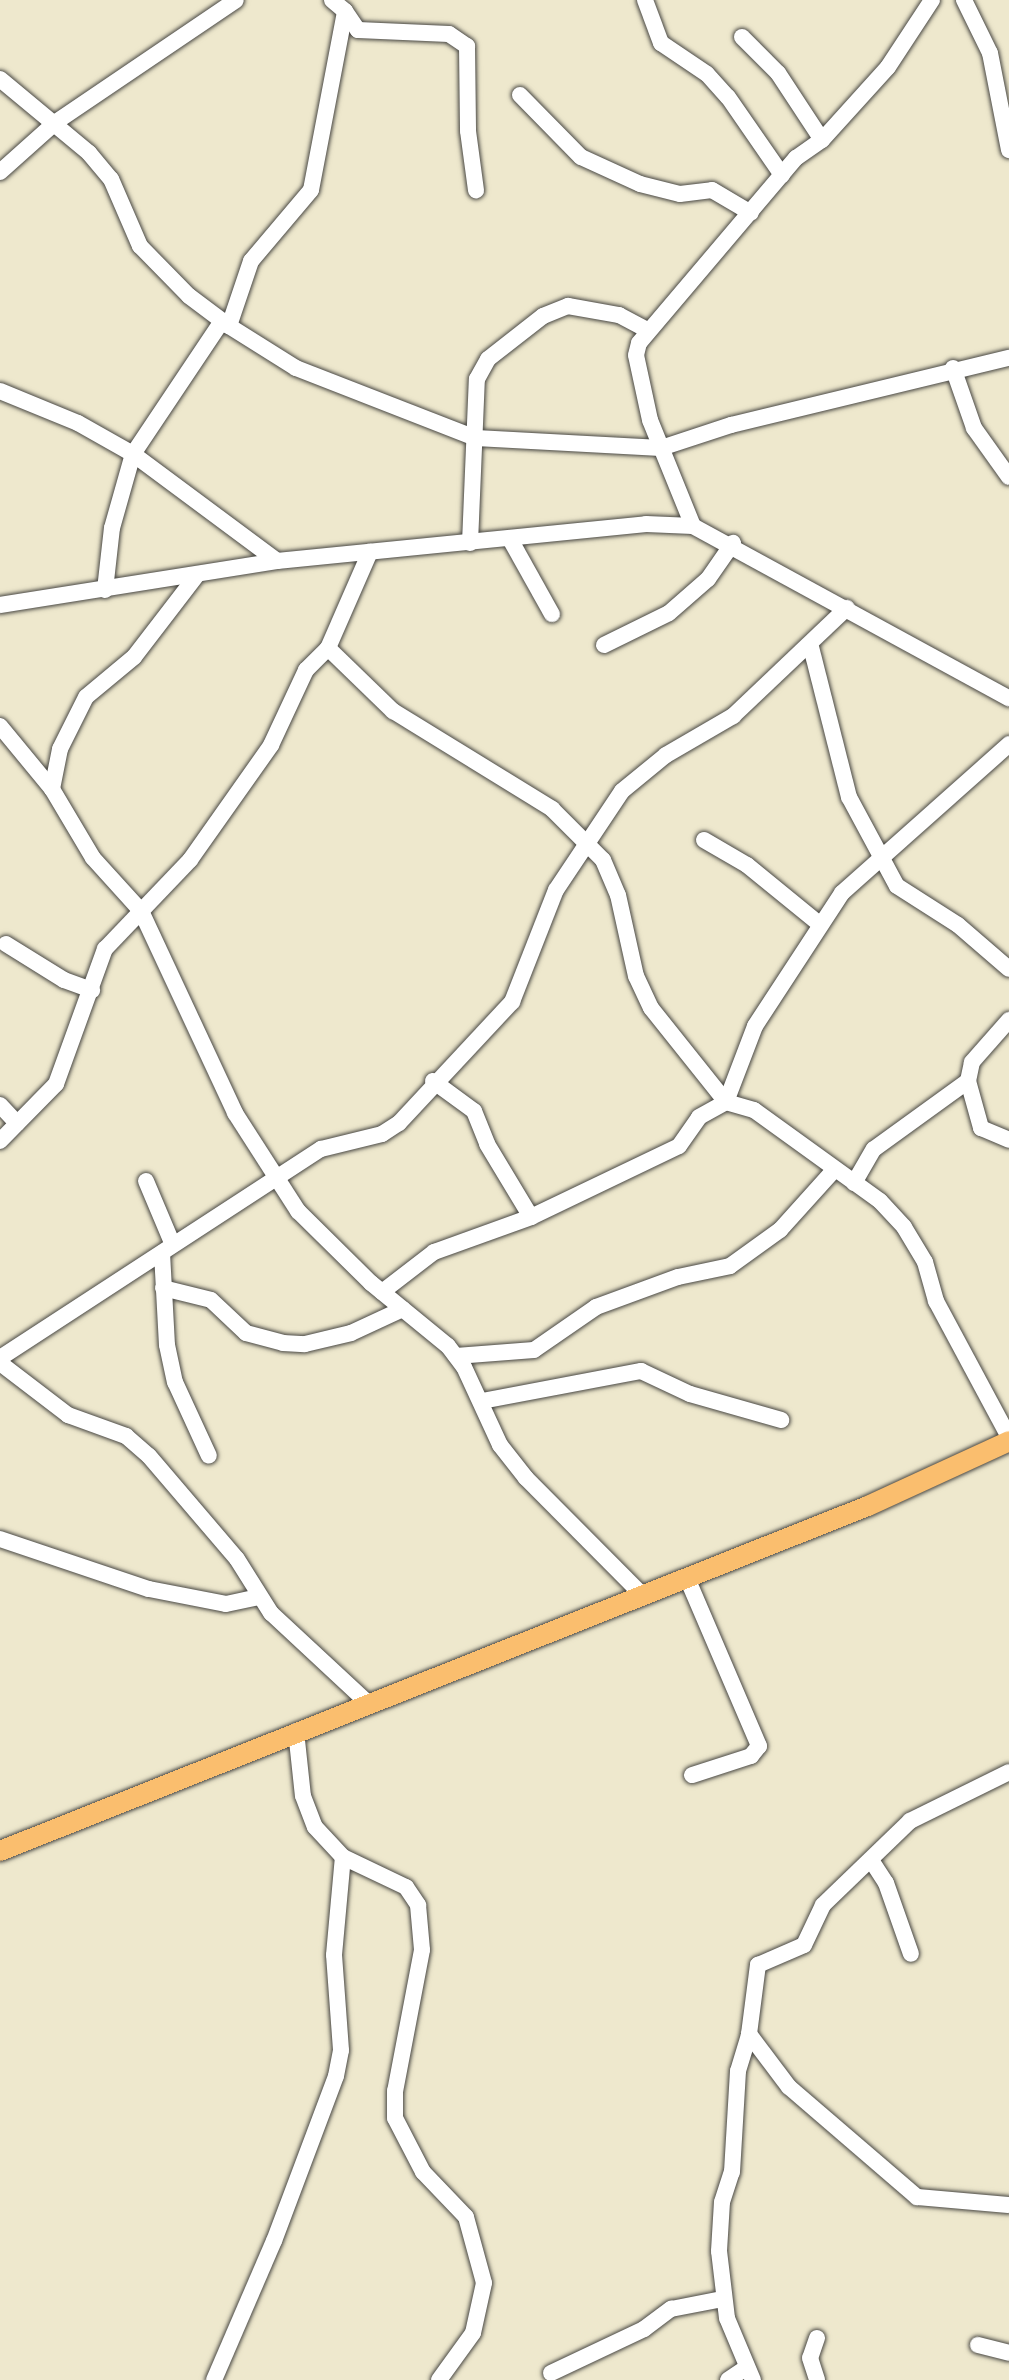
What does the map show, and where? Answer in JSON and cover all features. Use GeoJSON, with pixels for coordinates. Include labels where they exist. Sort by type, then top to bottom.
{"type":"FeatureCollection","features":[{"type":"Feature","properties":{"kind":"main road"},"geometry":{"type":"LineString","coordinates":[[0,1851],[868,1506],[1009,1439]]}},
{"type":"Feature","properties":{"kind":"street"},"geometry":{"type":"LineString","coordinates":[[0,172],[56,122],[236,0]]}},
{"type":"Feature","properties":{"kind":"street"},"geometry":{"type":"LineString","coordinates":[[332,0],[345,11],[358,30],[449,34],[467,46],[468,131],[476,190]]}},
{"type":"Feature","properties":{"kind":"street"},"geometry":{"type":"LineString","coordinates":[[645,0],[661,43],[707,74],[728,97],[782,175]]}},
{"type":"Feature","properties":{"kind":"street"},"geometry":{"type":"LineString","coordinates":[[693,526],[661,448],[636,355],[647,330],[782,175],[822,140],[888,67],[932,0]]}},
{"type":"Feature","properties":{"kind":"street"},"geometry":{"type":"LineString","coordinates":[[964,0],[990,53],[1009,150]]}},
{"type":"Feature","properties":{"kind":"street"},"geometry":{"type":"LineString","coordinates":[[105,590],[112,528],[133,454],[226,323],[251,261],[311,190],[345,11]]}},
{"type":"Feature","properties":{"kind":"street"},"geometry":{"type":"LineString","coordinates":[[742,37],[778,73],[822,140]]}},
{"type":"Feature","properties":{"kind":"street"},"geometry":{"type":"LineString","coordinates":[[0,79],[56,122],[111,179],[140,246],[226,323],[296,368],[476,438],[661,448],[953,368],[1009,358]]}},
{"type":"Feature","properties":{"kind":"street"},"geometry":{"type":"LineString","coordinates":[[520,95],[581,157],[653,187],[680,194],[712,190],[751,213]]}},
{"type":"Feature","properties":{"kind":"street"},"geometry":{"type":"LineString","coordinates":[[470,543],[480,370],[505,342],[543,316],[568,306],[594,309],[647,330]]}},
{"type":"Feature","properties":{"kind":"street"},"geometry":{"type":"LineString","coordinates":[[953,368],[974,428],[1009,477]]}},
{"type":"Feature","properties":{"kind":"street"},"geometry":{"type":"LineString","coordinates":[[0,391],[78,423],[133,454],[277,561]]}},
{"type":"Feature","properties":{"kind":"street"},"geometry":{"type":"LineString","coordinates":[[0,605],[277,561],[646,524],[693,526],[733,543],[1009,698]]}},
{"type":"Feature","properties":{"kind":"street"},"geometry":{"type":"LineString","coordinates":[[510,539],[552,614]]}},
{"type":"Feature","properties":{"kind":"street"},"geometry":{"type":"LineString","coordinates":[[604,645],[669,613],[708,579],[733,543]]}},
{"type":"Feature","properties":{"kind":"street"},"geometry":{"type":"LineString","coordinates":[[0,1141],[56,1084],[105,949],[190,860],[271,745],[306,670],[328,648],[370,552]]}},
{"type":"Feature","properties":{"kind":"street"},"geometry":{"type":"LineString","coordinates":[[52,789],[60,749],[86,697],[134,657],[197,575]]}},
{"type":"Feature","properties":{"kind":"street"},"geometry":{"type":"LineString","coordinates":[[368,1703],[259,1597],[237,1559],[149,1456],[126,1436],[68,1415],[0,1361],[321,1149],[382,1134],[399,1123],[433,1081],[512,1002],[556,890],[588,845],[602,815],[622,791],[666,755],[717,728],[811,647],[847,608]]}},
{"type":"Feature","properties":{"kind":"street"},"geometry":{"type":"LineString","coordinates":[[811,647],[849,797],[897,886],[958,925],[1009,969]]}},
{"type":"Feature","properties":{"kind":"street"},"geometry":{"type":"LineString","coordinates":[[328,648],[393,711],[552,809],[603,860],[618,895],[636,976],[651,1008],[726,1102],[754,1110],[854,1183],[904,1227],[925,1262],[936,1301],[1009,1439]]}},
{"type":"Feature","properties":{"kind":"street"},"geometry":{"type":"LineString","coordinates":[[0,726],[52,789],[93,858],[141,911],[235,1113],[298,1211],[382,1292],[456,1356],[482,1401],[500,1445],[526,1478],[643,1596]]}},
{"type":"Feature","properties":{"kind":"street"},"geometry":{"type":"LineString","coordinates":[[382,1292],[434,1252],[531,1217],[679,1146],[699,1117],[726,1102],[755,1026],[818,923],[842,893],[1009,744]]}},
{"type":"Feature","properties":{"kind":"street"},"geometry":{"type":"LineString","coordinates":[[704,840],[747,865],[818,923]]}},
{"type":"Feature","properties":{"kind":"street"},"geometry":{"type":"LineString","coordinates":[[6,944],[64,980],[92,990]]}},
{"type":"Feature","properties":{"kind":"street"},"geometry":{"type":"LineString","coordinates":[[1009,1020],[972,1062],[968,1081],[981,1128],[1009,1140]]}},
{"type":"Feature","properties":{"kind":"street"},"geometry":{"type":"LineString","coordinates":[[433,1081],[474,1111],[487,1144],[531,1217]]}},
{"type":"Feature","properties":{"kind":"street"},"geometry":{"type":"LineString","coordinates":[[854,1183],[874,1149],[968,1081]]}},
{"type":"Feature","properties":{"kind":"street"},"geometry":{"type":"LineString","coordinates":[[0,1105],[17,1123]]}},
{"type":"Feature","properties":{"kind":"street"},"geometry":{"type":"LineString","coordinates":[[456,1356],[534,1350],[596,1307],[678,1277],[730,1266],[780,1230],[835,1169]]}},
{"type":"Feature","properties":{"kind":"street"},"geometry":{"type":"LineString","coordinates":[[146,1181],[168,1249],[163,1288],[175,1382],[209,1456]]}},
{"type":"Feature","properties":{"kind":"street"},"geometry":{"type":"LineString","coordinates":[[163,1288],[211,1300],[246,1333],[283,1343],[305,1344],[351,1333],[403,1309]]}},
{"type":"Feature","properties":{"kind":"street"},"geometry":{"type":"LineString","coordinates":[[482,1401],[641,1371],[690,1394],[781,1420]]}},
{"type":"Feature","properties":{"kind":"street"},"geometry":{"type":"LineString","coordinates":[[0,1539],[149,1589],[226,1604],[259,1597]]}},
{"type":"Feature","properties":{"kind":"street"},"geometry":{"type":"LineString","coordinates":[[687,1578],[759,1746],[751,1756],[692,1775]]}},
{"type":"Feature","properties":{"kind":"street"},"geometry":{"type":"LineString","coordinates":[[296,1731],[309,1816],[343,1857],[406,1887],[418,1905],[422,1926],[395,2091],[395,2118],[423,2172],[466,2217],[484,2283],[473,2333],[439,2380]]}},
{"type":"Feature","properties":{"kind":"street"},"geometry":{"type":"LineString","coordinates":[[728,2380],[750,2374],[723,2299],[722,2202],[732,2172],[738,2071],[749,2034],[758,1965],[804,1945],[823,1905],[910,1821],[1009,1772]]}},
{"type":"Feature","properties":{"kind":"street"},"geometry":{"type":"LineString","coordinates":[[214,2380],[274,2241],[336,2076],[341,2050],[334,1955],[343,1857]]}},
{"type":"Feature","properties":{"kind":"street"},"geometry":{"type":"LineString","coordinates":[[871,1860],[886,1883],[911,1954]]}},
{"type":"Feature","properties":{"kind":"street"},"geometry":{"type":"LineString","coordinates":[[749,2034],[789,2087],[838,2134],[917,2197],[1009,2205]]}},
{"type":"Feature","properties":{"kind":"street"},"geometry":{"type":"LineString","coordinates":[[551,2373],[644,2329],[671,2309],[723,2299]]}},
{"type":"Feature","properties":{"kind":"street"},"geometry":{"type":"LineString","coordinates":[[817,2338],[810,2358],[817,2380]]}},
{"type":"Feature","properties":{"kind":"street"},"geometry":{"type":"LineString","coordinates":[[978,2345],[1009,2353]]}}]}
